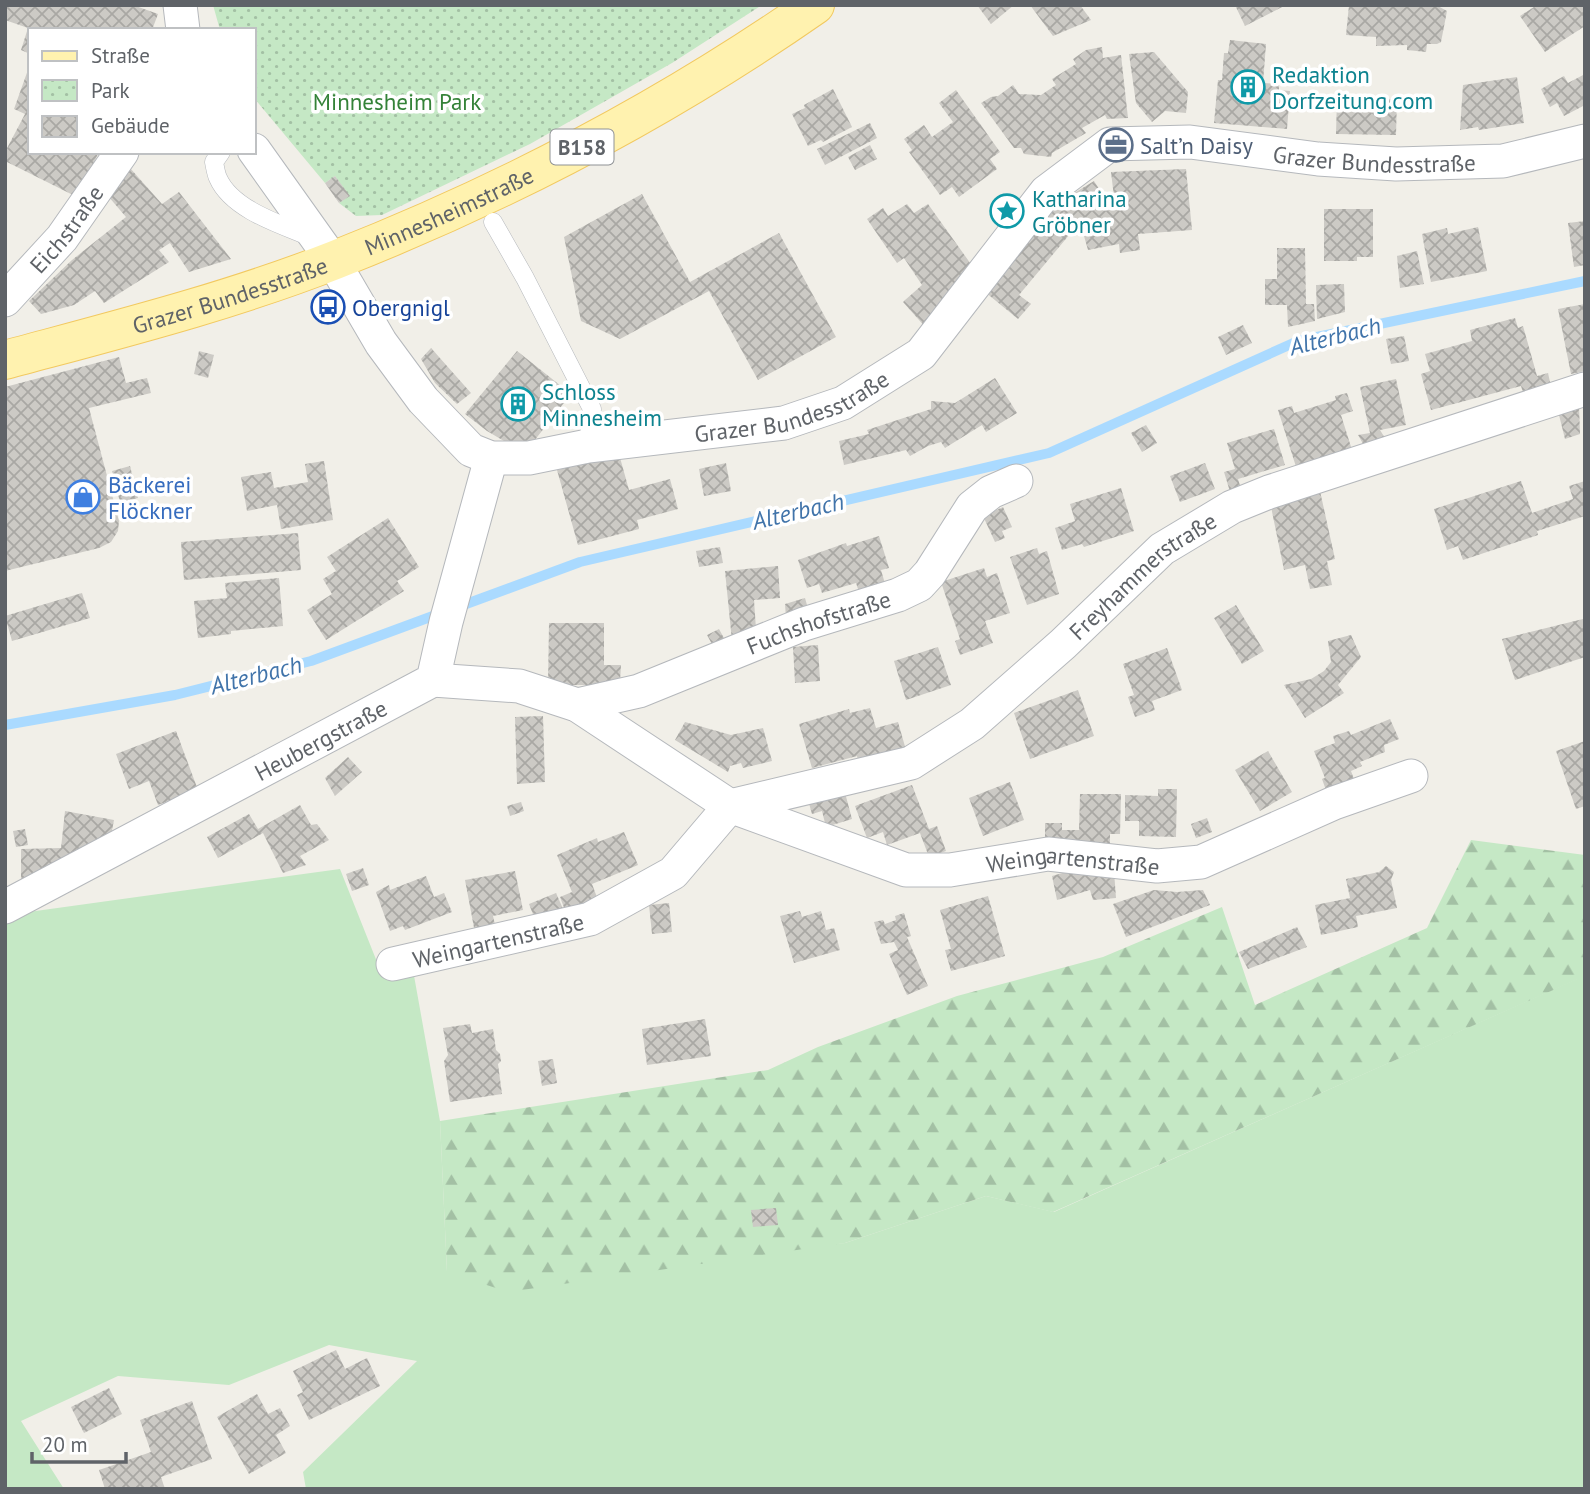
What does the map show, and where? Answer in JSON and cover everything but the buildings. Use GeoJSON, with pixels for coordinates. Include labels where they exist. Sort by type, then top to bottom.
{"type":"FeatureCollection","features":[{"type":"Feature","properties":{"kind":"main road","name":"Minnesheimstraße"},"geometry":{"type":"LineString","coordinates":[[326,250],[435,218],[574,152],[746,54],[815,5]]}},
{"type":"Feature","properties":{"kind":"main road","name":"Grazer Bundesstraße"},"geometry":{"type":"LineString","coordinates":[[5,360],[175,314],[326,250]]}},
{"type":"Feature","properties":{"kind":"street","name":"Grazer Bundesstraße"},"geometry":{"type":"LineString","coordinates":[[326,250],[381,343],[423,400],[471,450],[491,458],[529,458],[588,446],[784,423],[843,403],[921,354],[1046,191],[1110,144],[1190,142],[1318,159],[1396,164],[1503,161],[1585,141]]}},
{"type":"Feature","properties":{"kind":"street"},"geometry":{"type":"LineString","coordinates":[[256,153],[326,250]]}},
{"type":"Feature","properties":{"kind":"street","name":"Eichstraße"},"geometry":{"type":"LineString","coordinates":[[5,300],[62,238],[121,154]]}},
{"type":"Feature","properties":{"kind":"street","name":"Freyhammerstraße"},"geometry":{"type":"LineString","coordinates":[[730,806],[911,763],[972,724],[1063,644],[1162,549],[1232,507],[1269,492],[1585,389]]}},
{"type":"Feature","properties":{"kind":"street"},"geometry":{"type":"LineString","coordinates":[[433,680],[491,458]]}},
{"type":"Feature","properties":{"kind":"street","name":"Fuchshofstraße"},"geometry":{"type":"LineString","coordinates":[[577,705],[639,691],[793,628],[898,595],[919,585],[930,573],[972,508],[991,492],[1016,481]]}},
{"type":"Feature","properties":{"kind":"street","name":"Weingartenstraße"},"geometry":{"type":"LineString","coordinates":[[433,680],[519,686],[577,705],[730,806],[906,870],[950,870],[1048,854],[1157,866],[1201,862],[1334,803],[1411,776]]}},
{"type":"Feature","properties":{"kind":"street","name":"Heubergstraße"},"geometry":{"type":"LineString","coordinates":[[5,907],[433,680]]}},
{"type":"Feature","properties":{"kind":"street","name":"Weingartenstraße"},"geometry":{"type":"LineString","coordinates":[[393,964],[590,919],[673,873],[730,806]]}},
{"type":"Feature","properties":{"kind":"lane"},"geometry":{"type":"LineString","coordinates":[[220,154],[214,162],[218,179],[229,194],[256,215],[326,250]]}},
{"type":"Feature","properties":{"kind":"lane"},"geometry":{"type":"LineString","coordinates":[[493,222],[592,409],[588,446]]}},
{"type":"Feature","properties":{"kind":"green space","name":"Minnesheim Park"},"geometry":{"type":"Polygon","coordinates":[[[213,5],[762,5],[672,63],[530,144],[382,215],[356,216],[339,203],[349,196],[335,176],[325,183],[256,100],[256,28],[219,28],[213,5]]]}},
{"type":"Feature","properties":{"kind":"green space"},"geometry":{"type":"Polygon","coordinates":[[[1471,840],[1585,855],[1585,979],[1578,979],[1053,1212],[986,1196],[845,1243],[508,1292],[447,1272],[440,1121],[768,1070],[818,1047],[957,996],[1103,957],[1222,907],[1255,1005],[1427,928],[1471,840]]]}},
{"type":"Feature","properties":{"kind":"green space"},"geometry":{"type":"Polygon","coordinates":[[[340,869],[383,977],[413,970],[440,1121],[447,1272],[845,1243],[986,1196],[1054,1212],[1579,978],[1585,979],[1585,1489],[306,1489],[303,1472],[417,1361],[329,1345],[229,1385],[118,1376],[21,1421],[64,1489],[5,1489],[5,920],[14,914],[340,869]]]}},
{"type":"Feature","properties":{"kind":"waterway","name":"Alterbach"},"geometry":{"type":"LineString","coordinates":[[458,607],[580,562],[1049,453],[1298,341],[1585,281]]}},
{"type":"Feature","properties":{"kind":"waterway","name":"Alterbach"},"geometry":{"type":"LineString","coordinates":[[5,725],[175,695],[311,661],[441,613]]}},
{"type":"Feature","properties":{"kind":"place","name":"Redaktion Dorfzeitung.com"},"geometry":{"type":"Point","coordinates":[1248,87]}},
{"type":"Feature","properties":{"kind":"place","name":"Salt’n Daisy"},"geometry":{"type":"Point","coordinates":[1116,145]}},
{"type":"Feature","properties":{"kind":"place","name":"Katharina Gröbner"},"geometry":{"type":"Point","coordinates":[1007,211]}},
{"type":"Feature","properties":{"kind":"place","name":"Obergnigl"},"geometry":{"type":"Point","coordinates":[328,307]}},
{"type":"Feature","properties":{"kind":"place","name":"Schloss Minnesheim"},"geometry":{"type":"Point","coordinates":[518,404]}},
{"type":"Feature","properties":{"kind":"place","name":"Bäckerei Flöckner"},"geometry":{"type":"Point","coordinates":[83,497]}}]}
